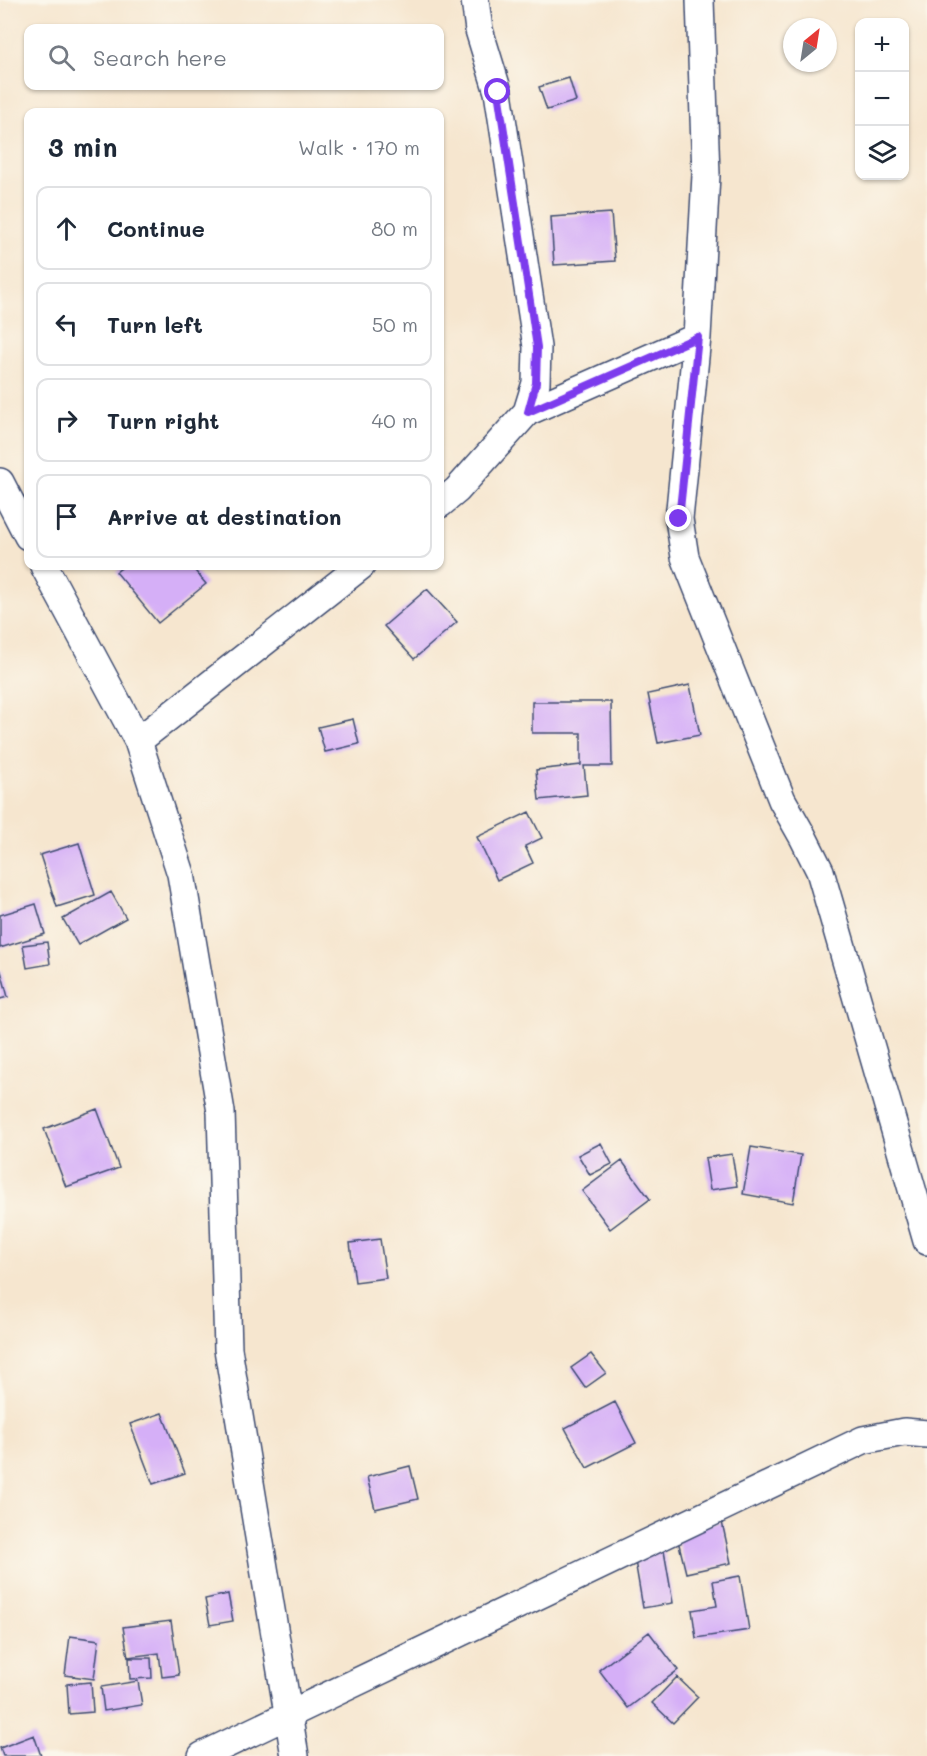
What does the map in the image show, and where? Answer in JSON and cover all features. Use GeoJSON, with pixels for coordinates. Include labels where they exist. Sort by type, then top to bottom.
{"type":"FeatureCollection","features":[{"type":"Feature","properties":{"kind":"street"},"geometry":{"type":"LineString","coordinates":[[475,0],[479,30],[498,92],[537,347],[536,383],[528,412]]}},
{"type":"Feature","properties":{"kind":"street"},"geometry":{"type":"LineString","coordinates":[[700,0],[706,175],[698,337],[679,519],[685,556],[782,800],[820,871],[927,1241]]}},
{"type":"Feature","properties":{"kind":"street"},"geometry":{"type":"LineString","coordinates":[[444,501],[457,490],[528,412],[698,337]]}},
{"type":"Feature","properties":{"kind":"street"},"geometry":{"type":"LineString","coordinates":[[0,482],[24,528]]}},
{"type":"Feature","properties":{"kind":"street"},"geometry":{"type":"LineString","coordinates":[[46,570],[138,741],[181,874],[221,1112],[228,1349],[295,1756]]}},
{"type":"Feature","properties":{"kind":"street"},"geometry":{"type":"LineString","coordinates":[[138,741],[357,570]]}},
{"type":"Feature","properties":{"kind":"street"},"geometry":{"type":"LineString","coordinates":[[202,1756],[863,1440],[904,1432],[927,1434]]}},
{"type":"Feature","properties":{"kind":"building"},"geometry":{"type":"Polygon","coordinates":[[[569,78],[576,101],[547,110],[539,87],[569,78]]]}},
{"type":"Feature","properties":{"kind":"building"},"geometry":{"type":"Polygon","coordinates":[[[611,213],[615,261],[554,265],[551,217],[611,213]]]}},
{"type":"Feature","properties":{"kind":"building"},"geometry":{"type":"Polygon","coordinates":[[[119,570],[194,570],[206,584],[158,623],[116,572],[119,570]]]}},
{"type":"Feature","properties":{"kind":"building"},"geometry":{"type":"Polygon","coordinates":[[[427,589],[457,622],[414,659],[384,626],[427,589]]]}},
{"type":"Feature","properties":{"kind":"building"},"geometry":{"type":"Polygon","coordinates":[[[690,685],[700,735],[658,743],[648,694],[690,685]]]}},
{"type":"Feature","properties":{"kind":"building"},"geometry":{"type":"Polygon","coordinates":[[[532,702],[611,702],[612,766],[584,766],[587,795],[539,800],[536,770],[581,765],[581,733],[532,733],[532,702]]]}},
{"type":"Feature","properties":{"kind":"building"},"geometry":{"type":"Polygon","coordinates":[[[353,719],[359,744],[325,752],[318,727],[353,719]]]}},
{"type":"Feature","properties":{"kind":"building"},"geometry":{"type":"Polygon","coordinates":[[[529,812],[542,838],[525,846],[533,863],[497,880],[477,837],[529,812]]]}},
{"type":"Feature","properties":{"kind":"building"},"geometry":{"type":"Polygon","coordinates":[[[79,843],[95,895],[57,907],[40,855],[79,843]]]}},
{"type":"Feature","properties":{"kind":"building"},"geometry":{"type":"Polygon","coordinates":[[[111,892],[126,918],[78,945],[63,919],[111,892]]]}},
{"type":"Feature","properties":{"kind":"building"},"geometry":{"type":"Polygon","coordinates":[[[36,904],[45,934],[0,948],[0,915],[36,904]]]}},
{"type":"Feature","properties":{"kind":"building"},"geometry":{"type":"Polygon","coordinates":[[[47,942],[50,964],[27,968],[23,945],[47,942]]]}},
{"type":"Feature","properties":{"kind":"building"},"geometry":{"type":"Polygon","coordinates":[[[0,972],[8,997],[0,999],[0,972]]]}},
{"type":"Feature","properties":{"kind":"building"},"geometry":{"type":"Polygon","coordinates":[[[97,1109],[119,1168],[66,1187],[44,1129],[97,1109]]]}},
{"type":"Feature","properties":{"kind":"building"},"geometry":{"type":"Polygon","coordinates":[[[601,1143],[612,1164],[590,1175],[578,1155],[601,1143]]]}},
{"type":"Feature","properties":{"kind":"building"},"geometry":{"type":"Polygon","coordinates":[[[751,1147],[801,1155],[793,1203],[743,1194],[751,1147]]]}},
{"type":"Feature","properties":{"kind":"building"},"geometry":{"type":"Polygon","coordinates":[[[732,1154],[737,1186],[710,1190],[705,1158],[732,1154]]]}},
{"type":"Feature","properties":{"kind":"building"},"geometry":{"type":"Polygon","coordinates":[[[622,1161],[650,1199],[610,1229],[582,1191],[622,1161]]]}},
{"type":"Feature","properties":{"kind":"building"},"geometry":{"type":"Polygon","coordinates":[[[380,1239],[386,1278],[355,1282],[350,1243],[380,1239]]]}},
{"type":"Feature","properties":{"kind":"building"},"geometry":{"type":"Polygon","coordinates":[[[591,1354],[606,1373],[585,1388],[571,1368],[591,1354]]]}},
{"type":"Feature","properties":{"kind":"building"},"geometry":{"type":"Polygon","coordinates":[[[615,1402],[636,1443],[587,1468],[565,1428],[615,1402]]]}},
{"type":"Feature","properties":{"kind":"building"},"geometry":{"type":"Polygon","coordinates":[[[162,1413],[185,1473],[153,1484],[130,1424],[162,1413]]]}},
{"type":"Feature","properties":{"kind":"building"},"geometry":{"type":"Polygon","coordinates":[[[410,1466],[418,1499],[375,1509],[367,1477],[410,1466]]]}},
{"type":"Feature","properties":{"kind":"building"},"geometry":{"type":"Polygon","coordinates":[[[722,1522],[731,1563],[686,1573],[676,1532],[722,1522]]]}},
{"type":"Feature","properties":{"kind":"building"},"geometry":{"type":"Polygon","coordinates":[[[663,1545],[673,1603],[643,1608],[633,1549],[663,1545]]]}},
{"type":"Feature","properties":{"kind":"building"},"geometry":{"type":"Polygon","coordinates":[[[740,1576],[749,1630],[696,1638],[692,1610],[717,1606],[713,1581],[740,1576]]]}},
{"type":"Feature","properties":{"kind":"building"},"geometry":{"type":"Polygon","coordinates":[[[228,1594],[233,1621],[210,1625],[205,1599],[228,1594]]]}},
{"type":"Feature","properties":{"kind":"building"},"geometry":{"type":"Polygon","coordinates":[[[171,1621],[179,1675],[162,1677],[159,1653],[128,1657],[123,1627],[171,1621]]]}},
{"type":"Feature","properties":{"kind":"building"},"geometry":{"type":"Polygon","coordinates":[[[649,1632],[678,1670],[628,1708],[599,1670],[649,1632]]]}},
{"type":"Feature","properties":{"kind":"building"},"geometry":{"type":"Polygon","coordinates":[[[70,1636],[99,1640],[94,1679],[65,1675],[70,1636]]]}},
{"type":"Feature","properties":{"kind":"building"},"geometry":{"type":"Polygon","coordinates":[[[129,1658],[151,1658],[152,1678],[130,1679],[129,1658]]]}},
{"type":"Feature","properties":{"kind":"building"},"geometry":{"type":"Polygon","coordinates":[[[677,1677],[698,1697],[673,1723],[652,1703],[677,1677]]]}},
{"type":"Feature","properties":{"kind":"building"},"geometry":{"type":"Polygon","coordinates":[[[138,1681],[142,1705],[104,1711],[101,1687],[138,1681]]]}},
{"type":"Feature","properties":{"kind":"building"},"geometry":{"type":"Polygon","coordinates":[[[91,1682],[93,1712],[69,1714],[67,1684],[91,1682]]]}},
{"type":"Feature","properties":{"kind":"building"},"geometry":{"type":"Polygon","coordinates":[[[34,1735],[41,1756],[3,1756],[0,1748],[34,1735]]]}},
{"type":"Feature","properties":{"kind":"route"},"geometry":{"type":"LineString","coordinates":[[498,92],[537,347],[536,383],[528,412],[698,337],[679,519]]}}]}
